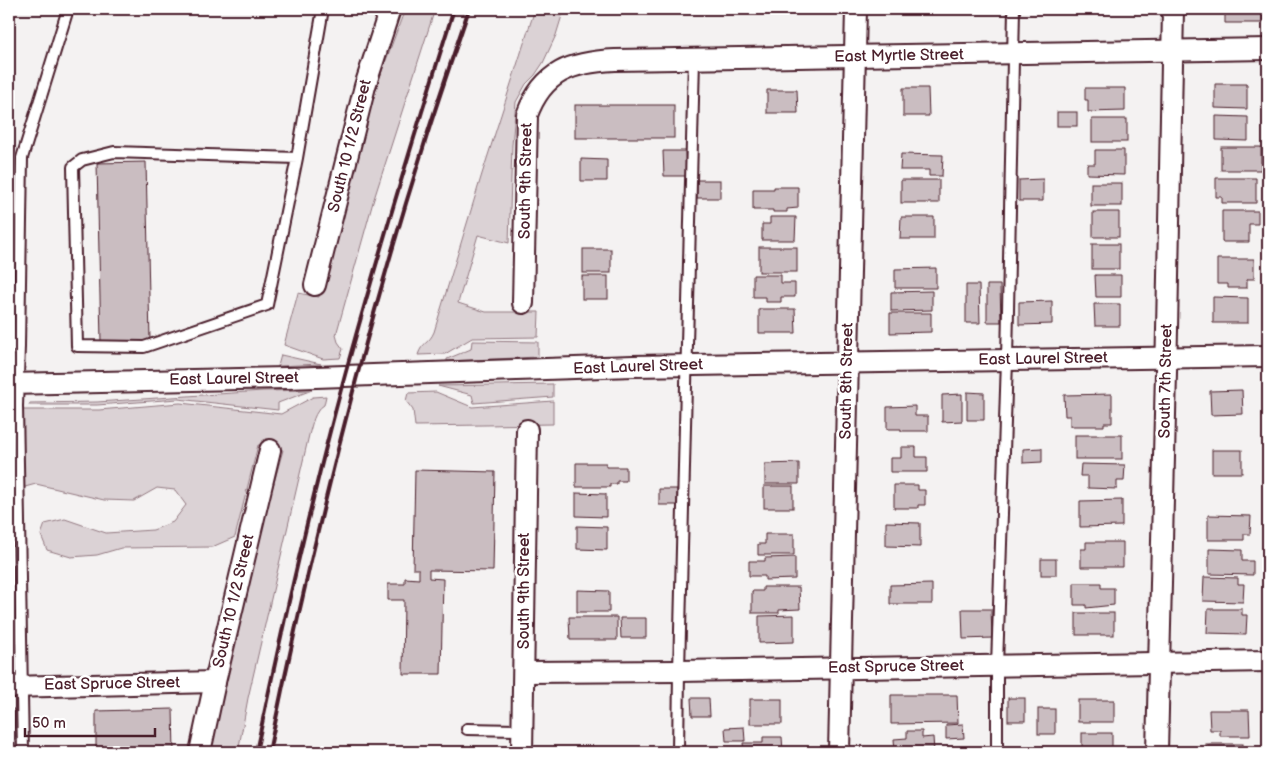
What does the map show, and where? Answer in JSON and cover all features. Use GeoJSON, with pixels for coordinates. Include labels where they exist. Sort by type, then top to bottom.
{"type":"FeatureCollection","features":[{"type":"Feature","properties":{"kind":"street","name":"South 10 1/2 Street"},"geometry":{"type":"LineString","coordinates":[[315,285],[364,86],[390,9]]}},
{"type":"Feature","properties":{"kind":"street","name":"South 8th Street"},"geometry":{"type":"LineString","coordinates":[[840,752],[856,9]]}},
{"type":"Feature","properties":{"kind":"street","name":"South 7th Street"},"geometry":{"type":"LineString","coordinates":[[1157,752],[1167,358],[1173,9]]}},
{"type":"Feature","properties":{"kind":"street","name":"East Myrtle Street"},"geometry":{"type":"LineString","coordinates":[[538,91],[553,77],[567,68],[580,63],[597,61],[1268,49]]}},
{"type":"Feature","properties":{"kind":"street","name":"South 9th Street"},"geometry":{"type":"LineString","coordinates":[[523,303],[527,115],[538,91]]}},
{"type":"Feature","properties":{"kind":"street","name":"East Laurel Street"},"geometry":{"type":"LineString","coordinates":[[13,384],[297,378],[687,365],[1268,356]]}},
{"type":"Feature","properties":{"kind":"street","name":"South 9th Street"},"geometry":{"type":"LineString","coordinates":[[522,752],[527,430]]}},
{"type":"Feature","properties":{"kind":"street","name":"South 10 1/2 Street"},"geometry":{"type":"LineString","coordinates":[[200,752],[270,450]]}},
{"type":"Feature","properties":{"kind":"street","name":"East Spruce Street"},"geometry":{"type":"LineString","coordinates":[[524,672],[1268,661]]}},
{"type":"Feature","properties":{"kind":"street","name":"East Spruce Street"},"geometry":{"type":"LineString","coordinates":[[15,687],[215,682]]}},
{"type":"Feature","properties":{"kind":"lane"},"geometry":{"type":"LineString","coordinates":[[23,752],[15,687],[13,384],[22,158],[68,9]]}},
{"type":"Feature","properties":{"kind":"lane"},"geometry":{"type":"LineString","coordinates":[[297,158],[114,152],[82,160],[73,167],[77,346],[144,347],[267,304],[297,158],[323,9]]}},
{"type":"Feature","properties":{"kind":"lane"},"geometry":{"type":"LineString","coordinates":[[997,752],[1014,9]]}},
{"type":"Feature","properties":{"kind":"lane"},"geometry":{"type":"LineString","coordinates":[[678,752],[694,59]]}},
{"type":"Feature","properties":{"kind":"lane"},"geometry":{"type":"LineString","coordinates":[[467,729],[522,730]]}},
{"type":"Feature","properties":{"kind":"shaded area"},"geometry":{"type":"Polygon","coordinates":[[[405,9],[435,9],[373,202],[336,335],[343,349],[340,358],[323,359],[284,345],[298,293],[319,297],[368,109],[405,9]]]}},
{"type":"Feature","properties":{"kind":"shaded area"},"geometry":{"type":"Polygon","coordinates":[[[535,9],[564,9],[556,35],[543,63],[526,84],[516,102],[512,145],[509,243],[478,235],[458,303],[486,312],[539,312],[538,337],[472,338],[445,354],[418,355],[421,348],[434,332],[535,9]]]}},
{"type":"Feature","properties":{"kind":"shaded area"},"geometry":{"type":"Polygon","coordinates":[[[472,341],[538,342],[538,357],[447,361],[447,359],[471,349],[472,341]]]}},
{"type":"Feature","properties":{"kind":"shaded area"},"geometry":{"type":"Polygon","coordinates":[[[281,355],[321,364],[278,366],[281,355]]]}},
{"type":"Feature","properties":{"kind":"shaded area"},"geometry":{"type":"Polygon","coordinates":[[[553,384],[553,397],[474,403],[472,395],[438,386],[553,384]]]}},
{"type":"Feature","properties":{"kind":"shaded area"},"geometry":{"type":"Polygon","coordinates":[[[312,390],[278,403],[278,410],[178,399],[97,405],[29,405],[30,403],[97,402],[263,391],[312,390]]]}},
{"type":"Feature","properties":{"kind":"shaded area"},"geometry":{"type":"Polygon","coordinates":[[[436,392],[472,407],[553,401],[553,424],[415,426],[413,410],[406,401],[408,393],[436,392]]]}},
{"type":"Feature","properties":{"kind":"shaded area"},"geometry":{"type":"Polygon","coordinates":[[[326,396],[324,405],[314,418],[309,435],[248,698],[238,752],[207,752],[246,584],[283,450],[258,445],[235,537],[212,547],[121,548],[97,555],[71,557],[47,550],[41,535],[45,524],[65,519],[106,533],[153,530],[173,522],[186,505],[175,490],[157,488],[134,501],[104,500],[36,484],[25,487],[23,494],[23,410],[99,410],[180,403],[281,414],[313,397],[326,396]]]}},
{"type":"Feature","properties":{"kind":"building"},"geometry":{"type":"Polygon","coordinates":[[[1225,9],[1263,10],[1263,23],[1225,23],[1225,9]]]}},
{"type":"Feature","properties":{"kind":"building"},"geometry":{"type":"Polygon","coordinates":[[[1215,84],[1247,84],[1247,109],[1215,108],[1215,84]]]}},
{"type":"Feature","properties":{"kind":"building"},"geometry":{"type":"Polygon","coordinates":[[[903,88],[928,88],[929,116],[903,116],[903,88]]]}},
{"type":"Feature","properties":{"kind":"building"},"geometry":{"type":"Polygon","coordinates":[[[1085,88],[1125,88],[1125,111],[1088,112],[1085,88]]]}},
{"type":"Feature","properties":{"kind":"building"},"geometry":{"type":"Polygon","coordinates":[[[767,90],[797,90],[798,113],[767,113],[767,90]]]}},
{"type":"Feature","properties":{"kind":"building"},"geometry":{"type":"Polygon","coordinates":[[[575,105],[674,105],[674,138],[575,138],[575,105]]]}},
{"type":"Feature","properties":{"kind":"building"},"geometry":{"type":"Polygon","coordinates":[[[1057,112],[1077,112],[1077,126],[1057,126],[1057,112]]]}},
{"type":"Feature","properties":{"kind":"building"},"geometry":{"type":"Polygon","coordinates":[[[1216,116],[1248,117],[1248,141],[1216,140],[1216,116]]]}},
{"type":"Feature","properties":{"kind":"building"},"geometry":{"type":"Polygon","coordinates":[[[1092,119],[1127,119],[1127,142],[1092,142],[1092,119]]]}},
{"type":"Feature","properties":{"kind":"building"},"geometry":{"type":"Polygon","coordinates":[[[1221,147],[1261,147],[1261,170],[1221,170],[1221,147]]]}},
{"type":"Feature","properties":{"kind":"building"},"geometry":{"type":"Polygon","coordinates":[[[1095,150],[1124,150],[1124,175],[1087,174],[1087,164],[1095,164],[1095,150]]]}},
{"type":"Feature","properties":{"kind":"building"},"geometry":{"type":"Polygon","coordinates":[[[663,151],[685,151],[686,176],[664,176],[663,151]]]}},
{"type":"Feature","properties":{"kind":"building"},"geometry":{"type":"Polygon","coordinates":[[[901,154],[943,155],[942,176],[929,176],[929,170],[900,170],[901,154]]]}},
{"type":"Feature","properties":{"kind":"building"},"geometry":{"type":"Polygon","coordinates":[[[581,159],[607,160],[607,181],[581,181],[581,159]]]}},
{"type":"Feature","properties":{"kind":"building"},"geometry":{"type":"Polygon","coordinates":[[[146,162],[150,341],[101,341],[97,163],[146,162]]]}},
{"type":"Feature","properties":{"kind":"building"},"geometry":{"type":"Polygon","coordinates":[[[1216,178],[1256,178],[1256,203],[1222,203],[1222,197],[1216,197],[1216,178]]]}},
{"type":"Feature","properties":{"kind":"building"},"geometry":{"type":"Polygon","coordinates":[[[1043,179],[1043,201],[1019,201],[1019,180],[1043,179]]]}},
{"type":"Feature","properties":{"kind":"building"},"geometry":{"type":"Polygon","coordinates":[[[697,180],[720,180],[720,198],[697,198],[697,180]]]}},
{"type":"Feature","properties":{"kind":"building"},"geometry":{"type":"Polygon","coordinates":[[[901,180],[939,180],[939,203],[901,203],[901,180]]]}},
{"type":"Feature","properties":{"kind":"building"},"geometry":{"type":"Polygon","coordinates":[[[1091,183],[1122,183],[1122,206],[1091,206],[1091,183]]]}},
{"type":"Feature","properties":{"kind":"building"},"geometry":{"type":"Polygon","coordinates":[[[774,187],[798,187],[798,208],[787,209],[787,212],[753,210],[753,189],[774,189],[774,187]]]}},
{"type":"Feature","properties":{"kind":"building"},"geometry":{"type":"Polygon","coordinates":[[[1222,211],[1258,211],[1258,224],[1249,224],[1249,242],[1222,242],[1222,211]]]}},
{"type":"Feature","properties":{"kind":"building"},"geometry":{"type":"Polygon","coordinates":[[[1093,212],[1119,212],[1119,237],[1093,237],[1093,212]]]}},
{"type":"Feature","properties":{"kind":"building"},"geometry":{"type":"Polygon","coordinates":[[[770,217],[796,217],[795,240],[762,240],[762,224],[770,224],[770,217]]]}},
{"type":"Feature","properties":{"kind":"building"},"geometry":{"type":"Polygon","coordinates":[[[901,217],[934,217],[934,239],[900,239],[901,217]]]}},
{"type":"Feature","properties":{"kind":"building"},"geometry":{"type":"Polygon","coordinates":[[[1092,244],[1119,244],[1119,269],[1092,269],[1092,244]]]}},
{"type":"Feature","properties":{"kind":"building"},"geometry":{"type":"Polygon","coordinates":[[[759,247],[797,247],[797,272],[759,272],[759,247]]]}},
{"type":"Feature","properties":{"kind":"building"},"geometry":{"type":"Polygon","coordinates":[[[583,249],[611,249],[611,273],[583,273],[583,249]]]}},
{"type":"Feature","properties":{"kind":"building"},"geometry":{"type":"Polygon","coordinates":[[[1217,259],[1254,259],[1254,279],[1247,279],[1247,288],[1228,288],[1228,284],[1217,284],[1217,259]]]}},
{"type":"Feature","properties":{"kind":"building"},"geometry":{"type":"Polygon","coordinates":[[[936,268],[936,288],[895,288],[895,269],[936,268]]]}},
{"type":"Feature","properties":{"kind":"building"},"geometry":{"type":"Polygon","coordinates":[[[753,275],[781,275],[781,283],[795,283],[795,297],[781,297],[781,302],[766,302],[766,297],[753,297],[753,275]]]}},
{"type":"Feature","properties":{"kind":"building"},"geometry":{"type":"Polygon","coordinates":[[[1095,275],[1121,275],[1121,297],[1096,297],[1095,275]]]}},
{"type":"Feature","properties":{"kind":"building"},"geometry":{"type":"Polygon","coordinates":[[[582,276],[608,276],[608,299],[582,299],[582,276]]]}},
{"type":"Feature","properties":{"kind":"building"},"geometry":{"type":"Polygon","coordinates":[[[966,285],[979,285],[980,323],[966,323],[966,285]]]}},
{"type":"Feature","properties":{"kind":"building"},"geometry":{"type":"Polygon","coordinates":[[[987,285],[1000,285],[1001,322],[987,322],[987,285]]]}},
{"type":"Feature","properties":{"kind":"building"},"geometry":{"type":"Polygon","coordinates":[[[932,291],[932,310],[891,311],[891,292],[932,291]]]}},
{"type":"Feature","properties":{"kind":"building"},"geometry":{"type":"Polygon","coordinates":[[[1213,297],[1248,298],[1248,323],[1213,323],[1213,297]]]}},
{"type":"Feature","properties":{"kind":"building"},"geometry":{"type":"Polygon","coordinates":[[[1052,301],[1052,324],[1019,325],[1019,302],[1052,301]]]}},
{"type":"Feature","properties":{"kind":"building"},"geometry":{"type":"Polygon","coordinates":[[[1094,304],[1120,304],[1120,326],[1095,326],[1094,304]]]}},
{"type":"Feature","properties":{"kind":"building"},"geometry":{"type":"Polygon","coordinates":[[[759,309],[795,309],[796,333],[759,333],[759,309]]]}},
{"type":"Feature","properties":{"kind":"building"},"geometry":{"type":"Polygon","coordinates":[[[890,313],[931,313],[931,332],[890,333],[890,313]]]}},
{"type":"Feature","properties":{"kind":"building"},"geometry":{"type":"Polygon","coordinates":[[[1264,386],[1268,386],[1268,413],[1264,413],[1264,386]]]}},
{"type":"Feature","properties":{"kind":"building"},"geometry":{"type":"Polygon","coordinates":[[[1242,390],[1243,414],[1211,415],[1210,391],[1242,390]]]}},
{"type":"Feature","properties":{"kind":"building"},"geometry":{"type":"Polygon","coordinates":[[[967,392],[984,393],[984,420],[967,420],[967,392]]]}},
{"type":"Feature","properties":{"kind":"building"},"geometry":{"type":"Polygon","coordinates":[[[962,394],[962,421],[942,422],[942,395],[962,394]]]}},
{"type":"Feature","properties":{"kind":"building"},"geometry":{"type":"Polygon","coordinates":[[[1112,394],[1112,423],[1104,423],[1104,426],[1070,426],[1070,416],[1065,416],[1064,395],[1112,394]]]}},
{"type":"Feature","properties":{"kind":"building"},"geometry":{"type":"Polygon","coordinates":[[[915,406],[915,416],[928,416],[928,431],[887,429],[887,407],[915,406]]]}},
{"type":"Feature","properties":{"kind":"building"},"geometry":{"type":"Polygon","coordinates":[[[1075,435],[1122,435],[1122,459],[1075,459],[1075,435]]]}},
{"type":"Feature","properties":{"kind":"building"},"geometry":{"type":"Polygon","coordinates":[[[901,447],[916,447],[916,457],[927,457],[927,472],[890,472],[890,458],[901,458],[901,447]]]}},
{"type":"Feature","properties":{"kind":"building"},"geometry":{"type":"Polygon","coordinates":[[[1042,448],[1042,462],[1023,463],[1023,449],[1042,448]]]}},
{"type":"Feature","properties":{"kind":"building"},"geometry":{"type":"Polygon","coordinates":[[[1212,450],[1242,450],[1242,473],[1212,473],[1212,450]]]}},
{"type":"Feature","properties":{"kind":"building"},"geometry":{"type":"Polygon","coordinates":[[[576,463],[606,463],[606,467],[626,467],[626,481],[617,481],[617,484],[610,484],[610,487],[576,487],[576,463]]]}},
{"type":"Feature","properties":{"kind":"building"},"geometry":{"type":"Polygon","coordinates":[[[799,463],[799,484],[765,484],[765,464],[799,463]]]}},
{"type":"Feature","properties":{"kind":"building"},"geometry":{"type":"Polygon","coordinates":[[[1081,464],[1125,465],[1124,481],[1117,481],[1117,489],[1088,488],[1088,476],[1080,476],[1081,464]]]}},
{"type":"Feature","properties":{"kind":"building"},"geometry":{"type":"Polygon","coordinates":[[[415,470],[495,472],[493,571],[429,570],[429,578],[443,579],[441,674],[403,674],[404,600],[388,600],[388,584],[405,584],[405,578],[419,579],[419,569],[413,569],[415,470]]]}},
{"type":"Feature","properties":{"kind":"building"},"geometry":{"type":"Polygon","coordinates":[[[894,485],[918,485],[918,490],[925,490],[925,505],[918,505],[918,508],[894,508],[894,485]]]}},
{"type":"Feature","properties":{"kind":"building"},"geometry":{"type":"Polygon","coordinates":[[[764,486],[793,486],[793,508],[764,508],[764,486]]]}},
{"type":"Feature","properties":{"kind":"building"},"geometry":{"type":"Polygon","coordinates":[[[659,489],[677,489],[677,505],[659,505],[659,489]]]}},
{"type":"Feature","properties":{"kind":"building"},"geometry":{"type":"Polygon","coordinates":[[[576,493],[606,494],[606,517],[576,516],[576,493]]]}},
{"type":"Feature","properties":{"kind":"building"},"geometry":{"type":"Polygon","coordinates":[[[1122,500],[1122,526],[1080,527],[1080,501],[1122,500]]]}},
{"type":"Feature","properties":{"kind":"building"},"geometry":{"type":"Polygon","coordinates":[[[1208,515],[1251,516],[1250,534],[1244,534],[1244,540],[1208,540],[1208,515]]]}},
{"type":"Feature","properties":{"kind":"building"},"geometry":{"type":"Polygon","coordinates":[[[886,522],[920,523],[920,547],[886,546],[886,522]]]}},
{"type":"Feature","properties":{"kind":"building"},"geometry":{"type":"Polygon","coordinates":[[[577,526],[607,527],[607,550],[577,549],[577,526]]]}},
{"type":"Feature","properties":{"kind":"building"},"geometry":{"type":"Polygon","coordinates":[[[765,534],[794,534],[794,555],[758,555],[758,544],[765,544],[765,534]]]}},
{"type":"Feature","properties":{"kind":"building"},"geometry":{"type":"Polygon","coordinates":[[[1086,542],[1123,542],[1123,567],[1081,567],[1081,549],[1086,549],[1086,542]]]}},
{"type":"Feature","properties":{"kind":"building"},"geometry":{"type":"Polygon","coordinates":[[[1209,549],[1242,550],[1242,561],[1253,561],[1253,575],[1209,574],[1209,549]]]}},
{"type":"Feature","properties":{"kind":"building"},"geometry":{"type":"Polygon","coordinates":[[[795,557],[795,579],[765,580],[765,576],[749,576],[749,561],[765,561],[765,558],[795,557]]]}},
{"type":"Feature","properties":{"kind":"building"},"geometry":{"type":"Polygon","coordinates":[[[1041,559],[1056,559],[1056,575],[1041,575],[1041,559]]]}},
{"type":"Feature","properties":{"kind":"building"},"geometry":{"type":"Polygon","coordinates":[[[1204,577],[1238,578],[1238,584],[1244,584],[1243,602],[1203,601],[1204,577]]]}},
{"type":"Feature","properties":{"kind":"building"},"geometry":{"type":"Polygon","coordinates":[[[1074,583],[1101,583],[1101,588],[1114,588],[1114,605],[1086,608],[1086,605],[1074,605],[1074,583]]]}},
{"type":"Feature","properties":{"kind":"building"},"geometry":{"type":"Polygon","coordinates":[[[932,584],[932,604],[890,604],[890,585],[932,584]]]}},
{"type":"Feature","properties":{"kind":"building"},"geometry":{"type":"Polygon","coordinates":[[[763,587],[799,587],[800,609],[779,610],[779,613],[752,613],[752,591],[763,591],[763,587]]]}},
{"type":"Feature","properties":{"kind":"building"},"geometry":{"type":"Polygon","coordinates":[[[577,590],[609,591],[609,612],[577,612],[577,590]]]}},
{"type":"Feature","properties":{"kind":"building"},"geometry":{"type":"Polygon","coordinates":[[[962,609],[991,609],[992,638],[963,639],[962,609]]]}},
{"type":"Feature","properties":{"kind":"building"},"geometry":{"type":"Polygon","coordinates":[[[1208,609],[1242,609],[1242,615],[1247,615],[1246,634],[1207,633],[1208,609]]]}},
{"type":"Feature","properties":{"kind":"building"},"geometry":{"type":"Polygon","coordinates":[[[1076,613],[1114,613],[1114,635],[1076,635],[1076,613]]]}},
{"type":"Feature","properties":{"kind":"building"},"geometry":{"type":"Polygon","coordinates":[[[794,615],[794,642],[759,643],[759,616],[794,615]]]}},
{"type":"Feature","properties":{"kind":"building"},"geometry":{"type":"Polygon","coordinates":[[[569,617],[617,617],[617,640],[570,640],[569,617]]]}},
{"type":"Feature","properties":{"kind":"building"},"geometry":{"type":"Polygon","coordinates":[[[620,618],[646,618],[646,638],[621,638],[620,618]]]}},
{"type":"Feature","properties":{"kind":"building"},"geometry":{"type":"Polygon","coordinates":[[[891,695],[957,695],[958,723],[891,724],[891,695]]]}},
{"type":"Feature","properties":{"kind":"building"},"geometry":{"type":"Polygon","coordinates":[[[691,698],[709,698],[710,716],[692,716],[691,698]]]}},
{"type":"Feature","properties":{"kind":"building"},"geometry":{"type":"Polygon","coordinates":[[[1008,698],[1025,698],[1025,721],[1008,721],[1008,698]]]}},
{"type":"Feature","properties":{"kind":"building"},"geometry":{"type":"Polygon","coordinates":[[[750,699],[782,699],[782,724],[750,724],[750,699]]]}},
{"type":"Feature","properties":{"kind":"building"},"geometry":{"type":"Polygon","coordinates":[[[1078,700],[1114,700],[1114,722],[1078,722],[1078,700]]]}},
{"type":"Feature","properties":{"kind":"building"},"geometry":{"type":"Polygon","coordinates":[[[9,709],[14,709],[15,737],[9,737],[9,709]]]}},
{"type":"Feature","properties":{"kind":"building"},"geometry":{"type":"Polygon","coordinates":[[[173,709],[174,752],[96,752],[96,711],[173,709]]]}},
{"type":"Feature","properties":{"kind":"building"},"geometry":{"type":"Polygon","coordinates":[[[1038,709],[1055,709],[1055,734],[1038,734],[1038,709]]]}},
{"type":"Feature","properties":{"kind":"building"},"geometry":{"type":"Polygon","coordinates":[[[1209,710],[1249,710],[1250,736],[1220,736],[1220,730],[1210,730],[1209,710]]]}},
{"type":"Feature","properties":{"kind":"building"},"geometry":{"type":"Polygon","coordinates":[[[963,724],[964,738],[946,739],[946,725],[963,724]]]}},
{"type":"Feature","properties":{"kind":"building"},"geometry":{"type":"Polygon","coordinates":[[[744,727],[745,741],[726,741],[725,728],[744,727]]]}},
{"type":"Feature","properties":{"kind":"building"},"geometry":{"type":"Polygon","coordinates":[[[907,731],[922,731],[922,738],[933,737],[934,752],[895,752],[894,739],[907,738],[907,731]]]}},
{"type":"Feature","properties":{"kind":"building"},"geometry":{"type":"Polygon","coordinates":[[[1082,733],[1112,733],[1112,752],[1082,752],[1082,733]]]}},
{"type":"Feature","properties":{"kind":"building"},"geometry":{"type":"Polygon","coordinates":[[[763,737],[782,737],[783,752],[744,752],[743,743],[763,743],[763,737]]]}},
{"type":"Feature","properties":{"kind":"building"},"geometry":{"type":"Polygon","coordinates":[[[1206,744],[1243,744],[1243,752],[1206,752],[1206,744]]]}},
{"type":"Feature","properties":{"kind":"railway"},"geometry":{"type":"LineString","coordinates":[[256,752],[300,552],[337,403],[388,224],[454,9]]}},
{"type":"Feature","properties":{"kind":"railway"},"geometry":{"type":"LineString","coordinates":[[269,752],[302,599],[358,371],[401,220],[469,9]]}}]}
